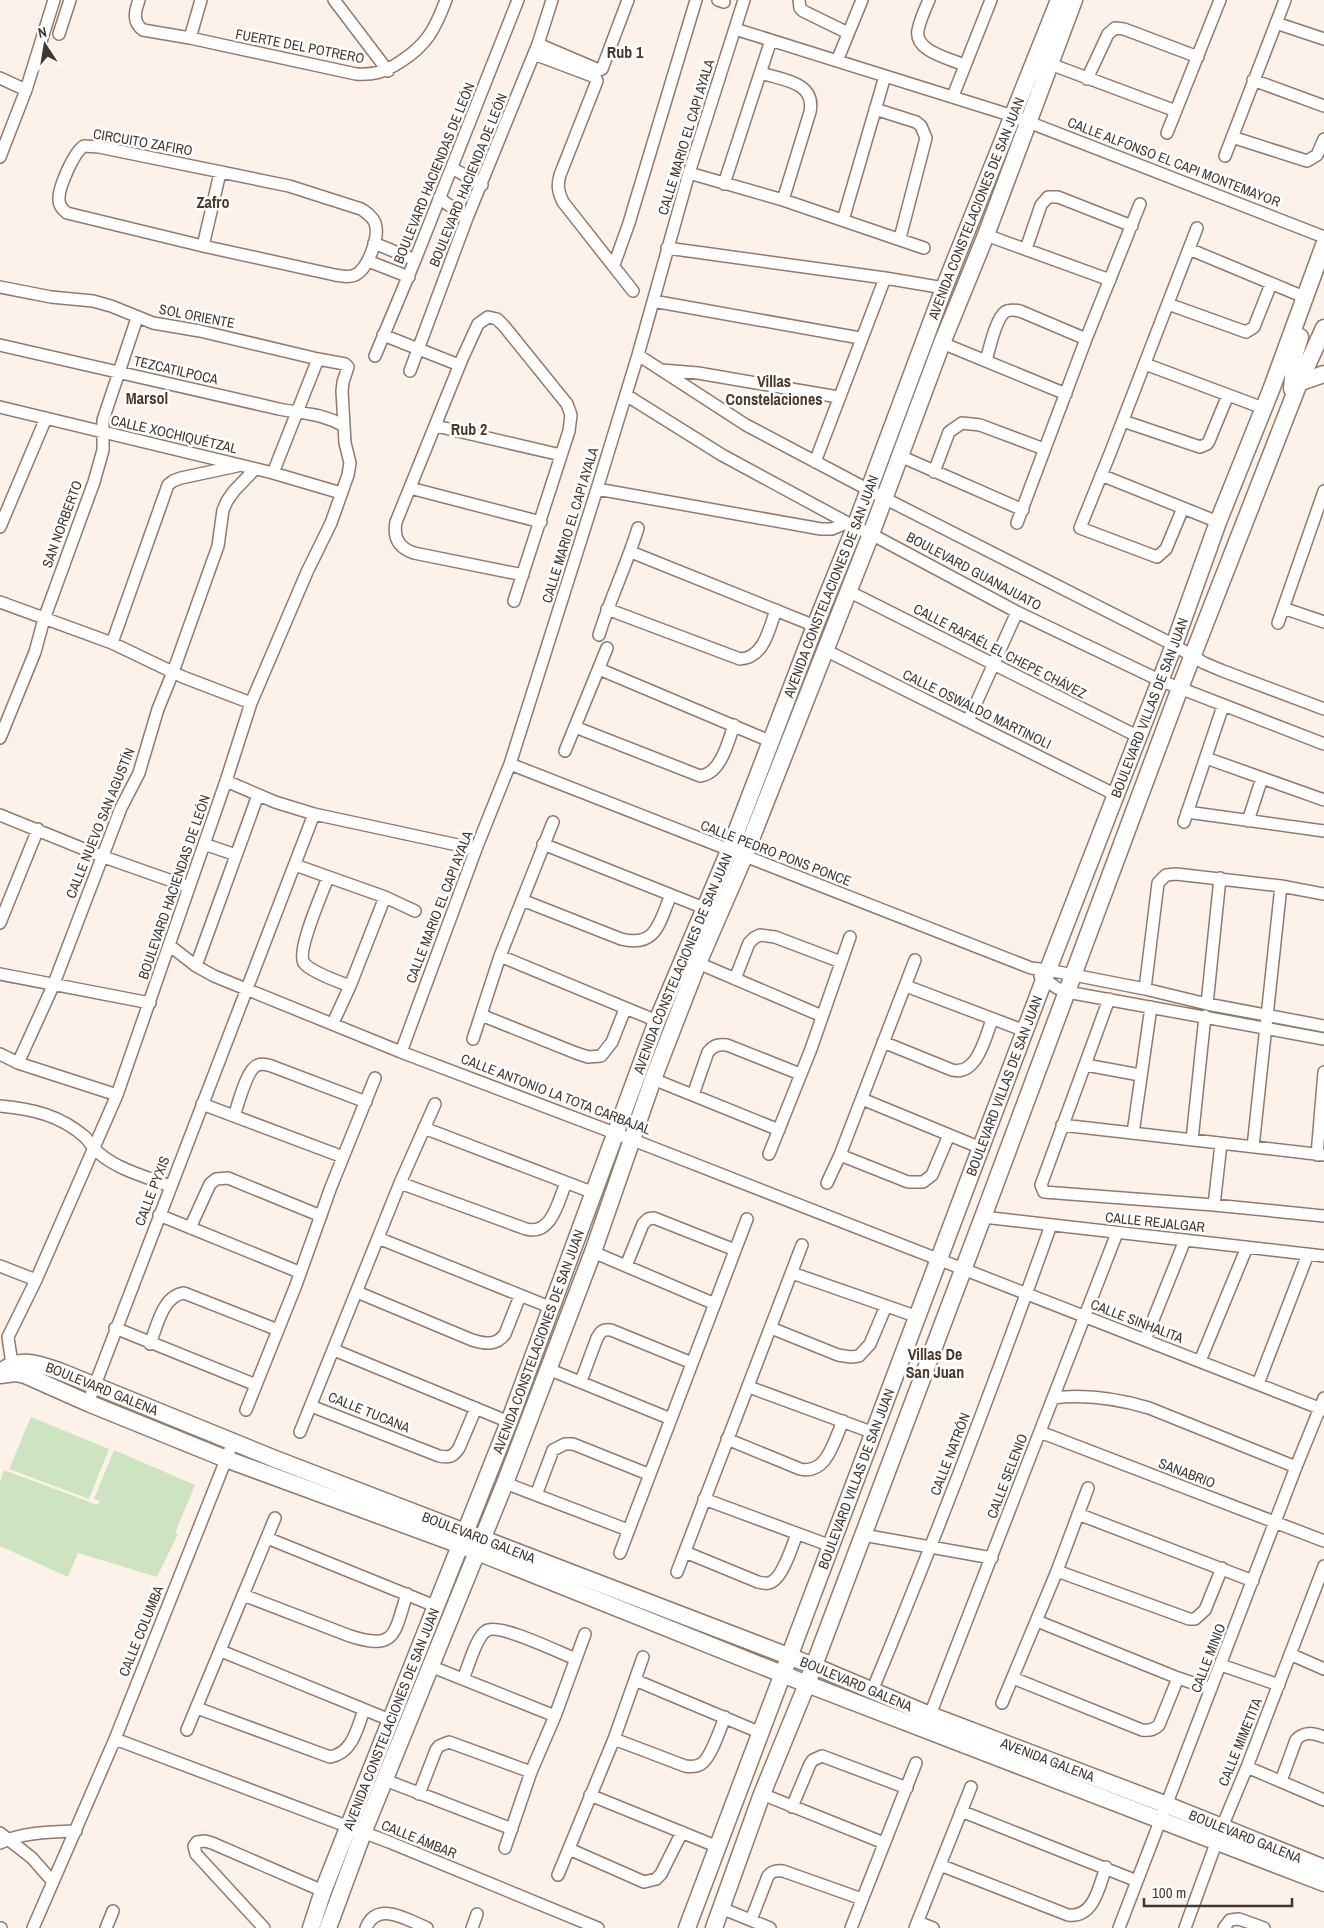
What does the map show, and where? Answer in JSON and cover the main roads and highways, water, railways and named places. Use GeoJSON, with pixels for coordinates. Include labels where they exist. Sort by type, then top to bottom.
{"type":"FeatureCollection","features":[{"type":"Feature","properties":{"kind":"district","name":"Rub 1"},"geometry":{"type":"Point","coordinates":[625,52]}},
{"type":"Feature","properties":{"kind":"district","name":"Zafro"},"geometry":{"type":"Point","coordinates":[213,202]}},
{"type":"Feature","properties":{"kind":"district","name":"Villas Constelaciones"},"geometry":{"type":"Point","coordinates":[774,390]}},
{"type":"Feature","properties":{"kind":"district","name":"Marsol"},"geometry":{"type":"Point","coordinates":[147,398]}},
{"type":"Feature","properties":{"kind":"district","name":"Rub 2"},"geometry":{"type":"Point","coordinates":[469,429]}},
{"type":"Feature","properties":{"kind":"district","name":"Villas De San Juan"},"geometry":{"type":"Point","coordinates":[935,1363]}}]}
